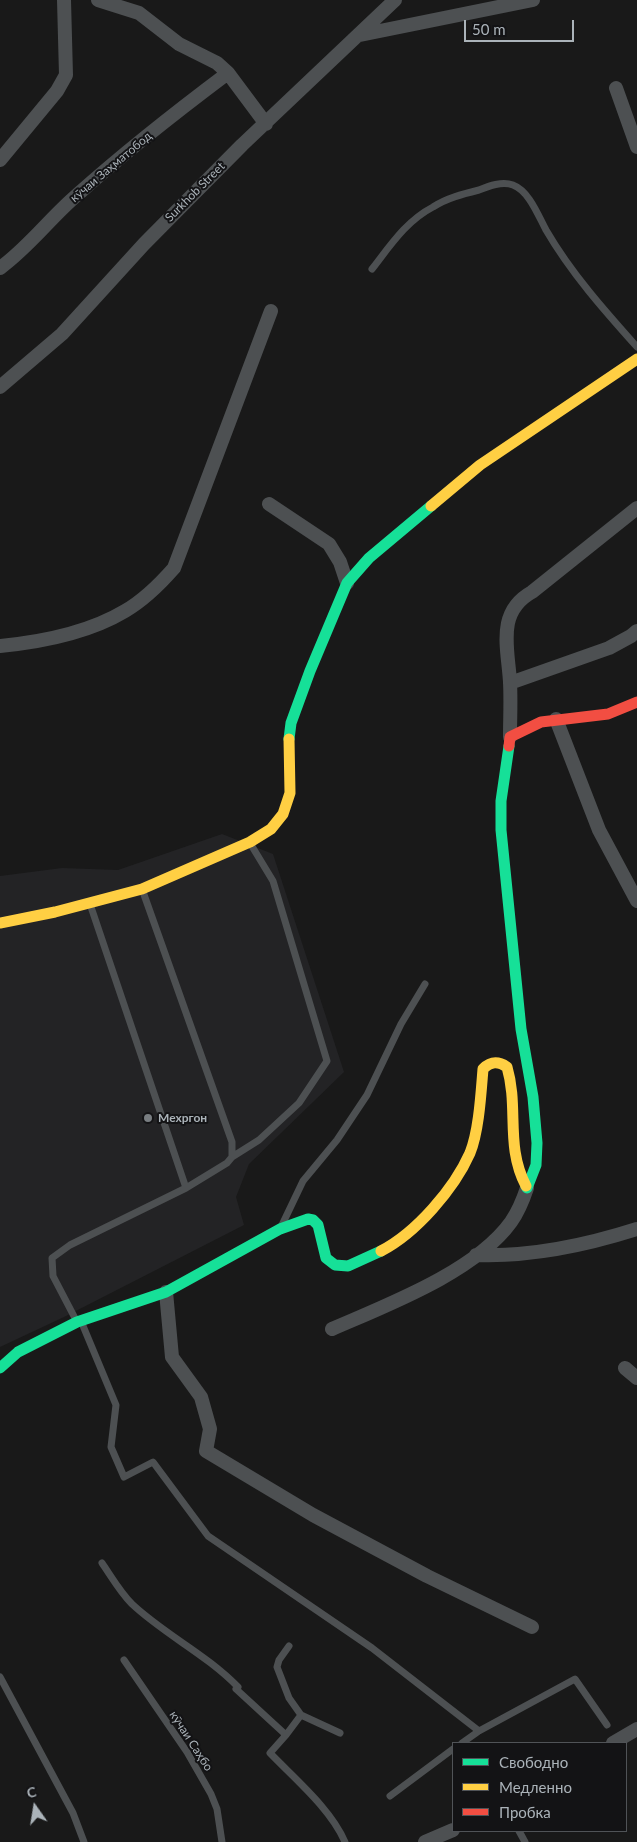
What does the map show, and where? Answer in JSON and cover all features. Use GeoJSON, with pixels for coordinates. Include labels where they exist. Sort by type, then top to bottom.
{"type":"FeatureCollection","features":[{"type":"Feature","properties":{"kind":"street"},"geometry":{"type":"LineString","coordinates":[[0,160],[57,91],[66,75],[64,0]]}},
{"type":"Feature","properties":{"kind":"street"},"geometry":{"type":"LineString","coordinates":[[98,0],[139,13],[179,44],[216,63],[228,73],[266,124]]}},
{"type":"Feature","properties":{"kind":"street","name":"Surkhob Street"},"geometry":{"type":"LineString","coordinates":[[0,387],[62,334],[144,244],[242,145],[395,0]]}},
{"type":"Feature","properties":{"kind":"street"},"geometry":{"type":"LineString","coordinates":[[359,36],[533,0]]}},
{"type":"Feature","properties":{"kind":"street","name":"кӯчаи Заҳматобод"},"geometry":{"type":"LineString","coordinates":[[0,268],[14,258],[75,196],[167,119],[228,73]]}},
{"type":"Feature","properties":{"kind":"street"},"geometry":{"type":"LineString","coordinates":[[616,88],[637,147]]}},
{"type":"Feature","properties":{"kind":"street"},"geometry":{"type":"LineString","coordinates":[[0,646],[22,644],[92,627],[126,611],[156,588],[174,568],[271,311]]}},
{"type":"Feature","properties":{"kind":"street"},"geometry":{"type":"LineString","coordinates":[[0,923],[55,912],[142,889],[250,842],[271,829],[283,814],[290,793],[289,741],[292,723],[310,670],[347,583],[368,558],[480,465],[637,359]]}},
{"type":"Feature","properties":{"kind":"street"},"geometry":{"type":"LineString","coordinates":[[270,504],[329,544],[340,562],[347,583]]}},
{"type":"Feature","properties":{"kind":"street"},"geometry":{"type":"LineString","coordinates":[[332,1329],[419,1289],[454,1270],[476,1255],[500,1235],[511,1222],[520,1208],[536,1165],[537,1143],[533,1097],[521,1030],[501,830],[501,801],[510,737],[510,683],[505,634],[508,620],[520,599],[532,592],[637,508]]}},
{"type":"Feature","properties":{"kind":"street"},"geometry":{"type":"LineString","coordinates":[[510,683],[609,648],[637,631]]}},
{"type":"Feature","properties":{"kind":"street"},"geometry":{"type":"LineString","coordinates":[[510,737],[541,722],[608,714],[637,702]]}},
{"type":"Feature","properties":{"kind":"street"},"geometry":{"type":"LineString","coordinates":[[556,719],[599,830],[637,901]]}},
{"type":"Feature","properties":{"kind":"street"},"geometry":{"type":"LineString","coordinates":[[0,1368],[18,1352],[79,1322],[166,1292],[280,1229],[301,1221],[313,1220],[318,1226],[326,1258],[335,1265],[348,1266],[393,1245],[428,1215],[452,1183],[470,1152],[479,1112],[483,1069],[487,1064],[494,1061],[500,1062],[507,1067],[512,1084],[513,1148],[518,1171],[527,1188]]}},
{"type":"Feature","properties":{"kind":"street"},"geometry":{"type":"LineString","coordinates":[[476,1255],[519,1255],[609,1238],[637,1229]]}},
{"type":"Feature","properties":{"kind":"street"},"geometry":{"type":"LineString","coordinates":[[166,1292],[172,1357],[201,1397],[210,1429],[206,1451],[313,1516],[427,1576],[532,1628]]}},
{"type":"Feature","properties":{"kind":"street"},"geometry":{"type":"LineString","coordinates":[[625,1368],[637,1378]]}},
{"type":"Feature","properties":{"kind":"street"},"geometry":{"type":"LineString","coordinates":[[616,1742],[637,1729]]}},
{"type":"Feature","properties":{"kind":"street"},"geometry":{"type":"LineString","coordinates":[[426,1842],[452,1830]]}},
{"type":"Feature","properties":{"kind":"lane"},"geometry":{"type":"LineString","coordinates":[[372,269],[396,238],[416,218],[433,206],[450,198],[489,186],[502,183],[512,184],[524,192],[563,258],[604,310],[637,347]]}},
{"type":"Feature","properties":{"kind":"lane"},"geometry":{"type":"LineString","coordinates":[[250,842],[273,881],[327,1061],[299,1103],[259,1140],[186,1188],[70,1245],[52,1258],[53,1276],[79,1322],[116,1405],[111,1447],[124,1477],[153,1462],[208,1536],[372,1648],[479,1731]]}},
{"type":"Feature","properties":{"kind":"lane"},"geometry":{"type":"LineString","coordinates":[[142,889],[232,1142],[232,1157]]}},
{"type":"Feature","properties":{"kind":"lane"},"geometry":{"type":"LineString","coordinates":[[90,903],[186,1188]]}},
{"type":"Feature","properties":{"kind":"lane"},"geometry":{"type":"LineString","coordinates":[[280,1229],[303,1181],[337,1140],[367,1095],[400,1024],[425,984]]}},
{"type":"Feature","properties":{"kind":"lane"},"geometry":{"type":"LineString","coordinates":[[102,1564],[131,1603],[165,1631],[222,1671],[238,1687],[236,1689],[286,1735]]}},
{"type":"Feature","properties":{"kind":"lane"},"geometry":{"type":"LineString","coordinates":[[289,1646],[278,1660],[278,1672],[289,1698],[301,1715],[340,1733]]}},
{"type":"Feature","properties":{"kind":"lane","name":"кӯчаи Саҳбо"},"geometry":{"type":"LineString","coordinates":[[124,1660],[187,1752],[211,1794],[217,1809],[222,1842]]}},
{"type":"Feature","properties":{"kind":"lane"},"geometry":{"type":"LineString","coordinates":[[0,1677],[73,1813],[84,1842]]}},
{"type":"Feature","properties":{"kind":"lane"},"geometry":{"type":"LineString","coordinates":[[463,1742],[479,1731],[575,1679],[607,1725]]}},
{"type":"Feature","properties":{"kind":"lane"},"geometry":{"type":"LineString","coordinates":[[301,1715],[270,1753],[317,1801],[335,1823],[345,1842]]}},
{"type":"Feature","properties":{"kind":"lane"},"geometry":{"type":"LineString","coordinates":[[390,1796],[452,1750]]}},
{"type":"Feature","properties":{"kind":"shaded area","name":"Мехргон"},"geometry":{"type":"Polygon","coordinates":[[[222,834],[273,854],[344,1072],[249,1164],[236,1197],[244,1225],[64,1317],[0,1347],[0,876],[62,868],[118,870],[222,834]]]}},
{"type":"Feature","properties":{"kind":"traffic: fast"},"geometry":{"type":"LineString","coordinates":[[289,739],[291,723],[310,671],[347,583],[369,558],[431,506]]}},
{"type":"Feature","properties":{"kind":"traffic: fast"},"geometry":{"type":"LineString","coordinates":[[509,746],[501,801],[501,830],[521,1029],[533,1097],[537,1143],[536,1165],[527,1188],[526,1186]]}},
{"type":"Feature","properties":{"kind":"traffic: fast"},"geometry":{"type":"LineString","coordinates":[[0,1368],[18,1352],[77,1322],[166,1292],[280,1229],[308,1219],[313,1220],[318,1225],[326,1258],[335,1265],[348,1266],[381,1251]]}},
{"type":"Feature","properties":{"kind":"traffic: slow"},"geometry":{"type":"LineString","coordinates":[[431,506],[480,465],[637,359]]}},
{"type":"Feature","properties":{"kind":"traffic: slow"},"geometry":{"type":"LineString","coordinates":[[0,923],[55,912],[142,889],[250,842],[271,829],[283,814],[290,793],[289,739]]}},
{"type":"Feature","properties":{"kind":"traffic: slow"},"geometry":{"type":"LineString","coordinates":[[381,1251],[407,1233],[433,1209],[463,1167],[476,1134],[483,1069],[492,1063],[498,1063],[507,1067],[512,1097],[516,1156],[526,1186]]}},
{"type":"Feature","properties":{"kind":"traffic: jam"},"geometry":{"type":"LineString","coordinates":[[509,746],[510,737],[541,722],[608,714],[637,702]]}},
{"type":"Feature","properties":{"kind":"place","name":"Мехргон"},"geometry":{"type":"Point","coordinates":[148,1118]}}]}
